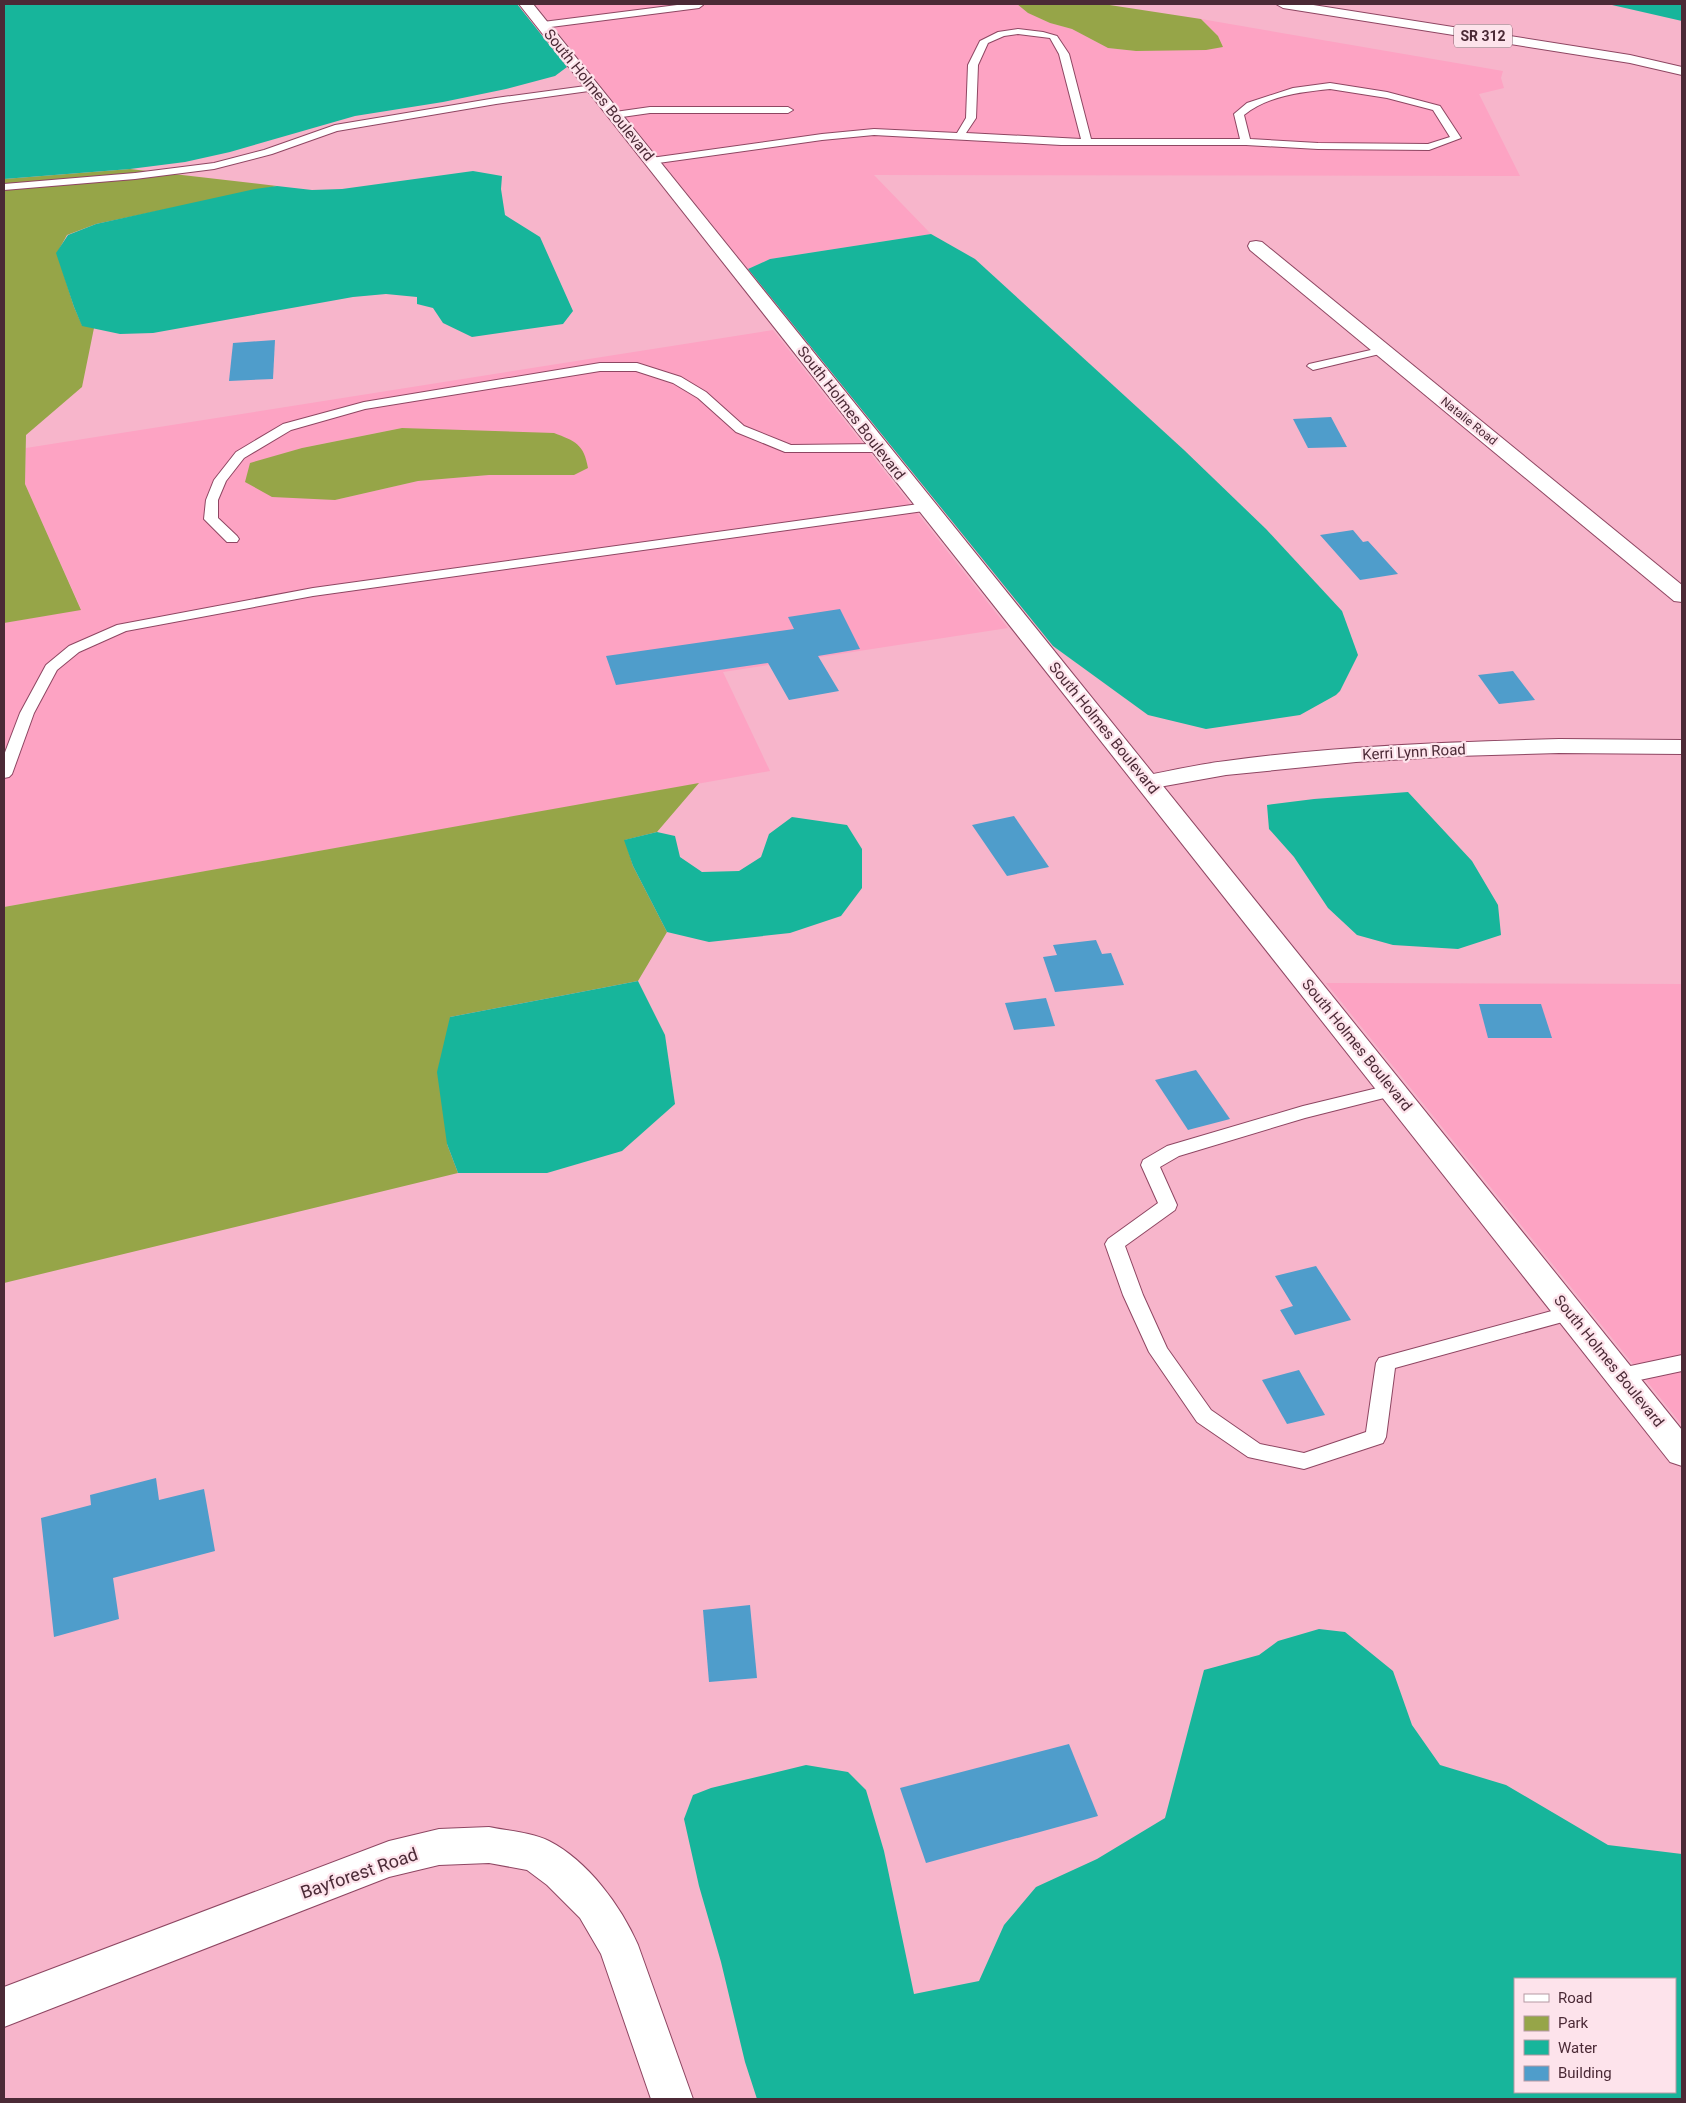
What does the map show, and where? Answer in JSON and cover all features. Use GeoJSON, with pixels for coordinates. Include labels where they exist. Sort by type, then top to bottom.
{"type":"FeatureCollection","features":[{"type":"Feature","properties":{"kind":"main road","name":"South Holmes Boulevard"},"geometry":{"type":"LineString","coordinates":[[526,4],[926,508],[1148,782],[1682,1453]]}},
{"type":"Feature","properties":{"kind":"main road","name":"SR 312"},"geometry":{"type":"LineString","coordinates":[[1283,4],[1630,59],[1682,71]]}},
{"type":"Feature","properties":{"kind":"main road","name":"Natalie Road"},"geometry":{"type":"LineString","coordinates":[[1256,246],[1682,596]]}},
{"type":"Feature","properties":{"kind":"main road","name":"Kerri Lynn Road"},"geometry":{"type":"LineString","coordinates":[[1148,782],[1226,768],[1365,755],[1559,746],[1682,747]]}},
{"type":"Feature","properties":{"kind":"main road","name":"Bayforest Road"},"geometry":{"type":"LineString","coordinates":[[4,2007],[389,1858],[439,1847],[489,1846],[536,1854],[561,1872],[594,1905],[618,1945],[672,2099]]}},
{"type":"Feature","properties":{"kind":"lane"},"geometry":{"type":"LineString","coordinates":[[632,4],[638,11]]}},
{"type":"Feature","properties":{"kind":"lane"},"geometry":{"type":"LineString","coordinates":[[543,25],[609,12],[638,11],[666,6],[699,5]]}},
{"type":"Feature","properties":{"kind":"lane"},"geometry":{"type":"LineString","coordinates":[[960,136],[971,118],[973,65],[984,41],[1001,32],[1030,32],[1053,36],[1064,54],[1087,142]]}},
{"type":"Feature","properties":{"kind":"lane"},"geometry":{"type":"LineString","coordinates":[[651,161],[852,133],[893,132],[1087,142],[1246,142],[1318,146],[1429,147],[1456,138],[1437,108],[1387,95],[1330,86],[1296,90],[1250,105],[1239,114],[1246,142]]}},
{"type":"Feature","properties":{"kind":"lane"},"geometry":{"type":"LineString","coordinates":[[4,187],[135,176],[214,166],[268,152],[335,128],[496,101],[593,88]]}},
{"type":"Feature","properties":{"kind":"lane"},"geometry":{"type":"LineString","coordinates":[[615,115],[650,110],[788,110]]}},
{"type":"Feature","properties":{"kind":"lane"},"geometry":{"type":"LineString","coordinates":[[1313,366],[1384,350]]}},
{"type":"Feature","properties":{"kind":"lane"},"geometry":{"type":"LineString","coordinates":[[232,539],[211,519],[212,500],[220,480],[240,455],[287,426],[364,406],[600,367],[637,367],[677,380],[702,395],[740,429],[789,449],[879,448]]}},
{"type":"Feature","properties":{"kind":"lane"},"geometry":{"type":"LineString","coordinates":[[4,774],[27,713],[51,668],[74,649],[122,628],[313,592],[926,508]]}},
{"type":"Feature","properties":{"kind":"lane"},"geometry":{"type":"LineString","coordinates":[[1394,1090],[1303,1112],[1173,1151],[1150,1165],[1168,1206],[1115,1244],[1133,1294],[1159,1352],[1204,1416],[1255,1451],[1304,1461],[1376,1437],[1386,1363],[1570,1312]]}},
{"type":"Feature","properties":{"kind":"lane"},"geometry":{"type":"LineString","coordinates":[[1621,1376],[1682,1363]]}},
{"type":"Feature","properties":{"kind":"shaded area"},"geometry":{"type":"Polygon","coordinates":[[[535,4],[1017,4],[1028,13],[1050,23],[1072,29],[1108,48],[1136,51],[1223,47],[1218,36],[1201,19],[1503,71],[1501,78],[1504,88],[1479,94],[1520,176],[874,175],[931,234],[770,259],[748,269],[535,4]]]}},
{"type":"Feature","properties":{"kind":"shaded area"},"geometry":{"type":"Polygon","coordinates":[[[773,330],[1008,628],[723,672],[770,771],[4,907],[4,623],[81,609],[25,484],[26,448],[773,330]],[[402,428],[302,448],[250,464],[335,500],[418,481],[489,475],[574,475],[456,431],[402,428]]]}},
{"type":"Feature","properties":{"kind":"shaded area"},"geometry":{"type":"Polygon","coordinates":[[[1326,983],[1682,984],[1682,1425],[1326,983]]]}},
{"type":"Feature","properties":{"kind":"green space"},"geometry":{"type":"Polygon","coordinates":[[[1017,4],[1103,4],[1201,19],[1218,36],[1223,47],[1206,50],[1136,51],[1108,48],[1072,29],[1050,23],[1028,13],[1017,4]]]}},
{"type":"Feature","properties":{"kind":"green space"},"geometry":{"type":"Polygon","coordinates":[[[130,169],[277,186],[96,224],[67,235],[57,253],[74,307],[82,325],[94,328],[82,387],[26,435],[25,484],[81,610],[4,623],[4,179],[130,169]]]}},
{"type":"Feature","properties":{"kind":"green space"},"geometry":{"type":"Polygon","coordinates":[[[402,428],[554,433],[568,438],[581,448],[588,468],[574,475],[489,475],[418,481],[335,500],[272,497],[245,482],[250,463],[302,448],[402,428]]]}},
{"type":"Feature","properties":{"kind":"green space"},"geometry":{"type":"Polygon","coordinates":[[[699,783],[657,832],[625,840],[633,866],[667,932],[638,981],[450,1017],[447,1144],[458,1173],[4,1283],[4,907],[699,783]]]}},
{"type":"Feature","properties":{"kind":"water"},"geometry":{"type":"Polygon","coordinates":[[[4,4],[517,4],[567,67],[555,76],[506,89],[443,102],[355,116],[230,152],[185,162],[130,169],[4,179],[4,4]]]}},
{"type":"Feature","properties":{"kind":"water"},"geometry":{"type":"Polygon","coordinates":[[[1603,4],[1682,4],[1682,21],[1612,5],[1603,4]]]}},
{"type":"Feature","properties":{"kind":"water"},"geometry":{"type":"Polygon","coordinates":[[[473,171],[502,176],[501,189],[505,215],[540,237],[573,311],[563,324],[472,337],[443,323],[433,308],[417,304],[417,297],[386,294],[353,297],[153,333],[120,334],[82,326],[56,253],[68,235],[96,224],[255,189],[277,186],[312,190],[342,189],[473,171]]]}},
{"type":"Feature","properties":{"kind":"water"},"geometry":{"type":"Polygon","coordinates":[[[931,234],[975,259],[1184,450],[1266,529],[1342,611],[1358,655],[1340,691],[1336,695],[1300,715],[1206,729],[1148,715],[1053,646],[748,269],[770,259],[931,234]]]}},
{"type":"Feature","properties":{"kind":"water"},"geometry":{"type":"Polygon","coordinates":[[[1408,792],[1472,861],[1498,905],[1501,935],[1458,949],[1393,945],[1357,935],[1328,908],[1294,857],[1269,829],[1267,805],[1314,799],[1408,792]]]}},
{"type":"Feature","properties":{"kind":"water"},"geometry":{"type":"Polygon","coordinates":[[[792,817],[847,825],[862,849],[862,888],[841,916],[790,933],[709,942],[667,932],[633,866],[624,840],[657,832],[675,836],[680,857],[702,872],[739,871],[761,857],[769,834],[792,817]]]}},
{"type":"Feature","properties":{"kind":"water"},"geometry":{"type":"Polygon","coordinates":[[[638,981],[665,1035],[675,1104],[622,1151],[547,1173],[458,1173],[447,1144],[437,1072],[450,1017],[638,981]]]}},
{"type":"Feature","properties":{"kind":"water"},"geometry":{"type":"Polygon","coordinates":[[[1319,1629],[1345,1632],[1393,1671],[1412,1725],[1440,1765],[1506,1785],[1608,1845],[1682,1854],[1682,2099],[757,2099],[745,2062],[721,1962],[699,1886],[684,1819],[693,1795],[711,1788],[806,1765],[848,1772],[866,1790],[884,1851],[914,1994],[979,1981],[1004,1925],[1036,1887],[1097,1859],[1165,1818],[1204,1670],[1259,1655],[1278,1641],[1319,1629]]]}},
{"type":"Feature","properties":{"kind":"building"},"geometry":{"type":"Polygon","coordinates":[[[275,340],[273,379],[229,381],[233,343],[275,340]]]}},
{"type":"Feature","properties":{"kind":"building"},"geometry":{"type":"Polygon","coordinates":[[[1331,417],[1347,447],[1308,448],[1293,419],[1331,417]]]}},
{"type":"Feature","properties":{"kind":"building"},"geometry":{"type":"Polygon","coordinates":[[[1353,530],[1363,542],[1368,541],[1398,574],[1360,580],[1320,535],[1353,530]]]}},
{"type":"Feature","properties":{"kind":"building"},"geometry":{"type":"Polygon","coordinates":[[[840,609],[860,649],[818,656],[839,691],[789,700],[768,663],[616,685],[606,656],[794,629],[788,617],[840,609]]]}},
{"type":"Feature","properties":{"kind":"building"},"geometry":{"type":"Polygon","coordinates":[[[1513,671],[1535,700],[1499,704],[1478,675],[1513,671]]]}},
{"type":"Feature","properties":{"kind":"building"},"geometry":{"type":"Polygon","coordinates":[[[1014,816],[1049,867],[1007,876],[972,825],[1014,816]]]}},
{"type":"Feature","properties":{"kind":"building"},"geometry":{"type":"Polygon","coordinates":[[[1096,940],[1102,954],[1111,953],[1124,985],[1055,992],[1043,957],[1057,955],[1053,945],[1096,940]]]}},
{"type":"Feature","properties":{"kind":"building"},"geometry":{"type":"Polygon","coordinates":[[[1046,998],[1055,1026],[1014,1030],[1005,1003],[1046,998]]]}},
{"type":"Feature","properties":{"kind":"building"},"geometry":{"type":"Polygon","coordinates":[[[1479,1004],[1541,1004],[1552,1038],[1488,1038],[1479,1004]]]}},
{"type":"Feature","properties":{"kind":"building"},"geometry":{"type":"Polygon","coordinates":[[[1196,1070],[1230,1119],[1188,1130],[1155,1080],[1196,1070]]]}},
{"type":"Feature","properties":{"kind":"building"},"geometry":{"type":"Polygon","coordinates":[[[1316,1266],[1351,1320],[1295,1335],[1280,1310],[1293,1306],[1275,1276],[1316,1266]]]}},
{"type":"Feature","properties":{"kind":"building"},"geometry":{"type":"Polygon","coordinates":[[[1299,1370],[1325,1415],[1287,1424],[1262,1380],[1299,1370]]]}},
{"type":"Feature","properties":{"kind":"building"},"geometry":{"type":"Polygon","coordinates":[[[156,1478],[159,1500],[204,1489],[215,1551],[113,1578],[119,1619],[54,1637],[41,1518],[91,1505],[90,1495],[156,1478]]]}},
{"type":"Feature","properties":{"kind":"building"},"geometry":{"type":"Polygon","coordinates":[[[750,1605],[757,1678],[709,1682],[703,1610],[750,1605]]]}},
{"type":"Feature","properties":{"kind":"building"},"geometry":{"type":"Polygon","coordinates":[[[1069,1744],[1098,1816],[926,1863],[900,1788],[1069,1744]]]}}]}
